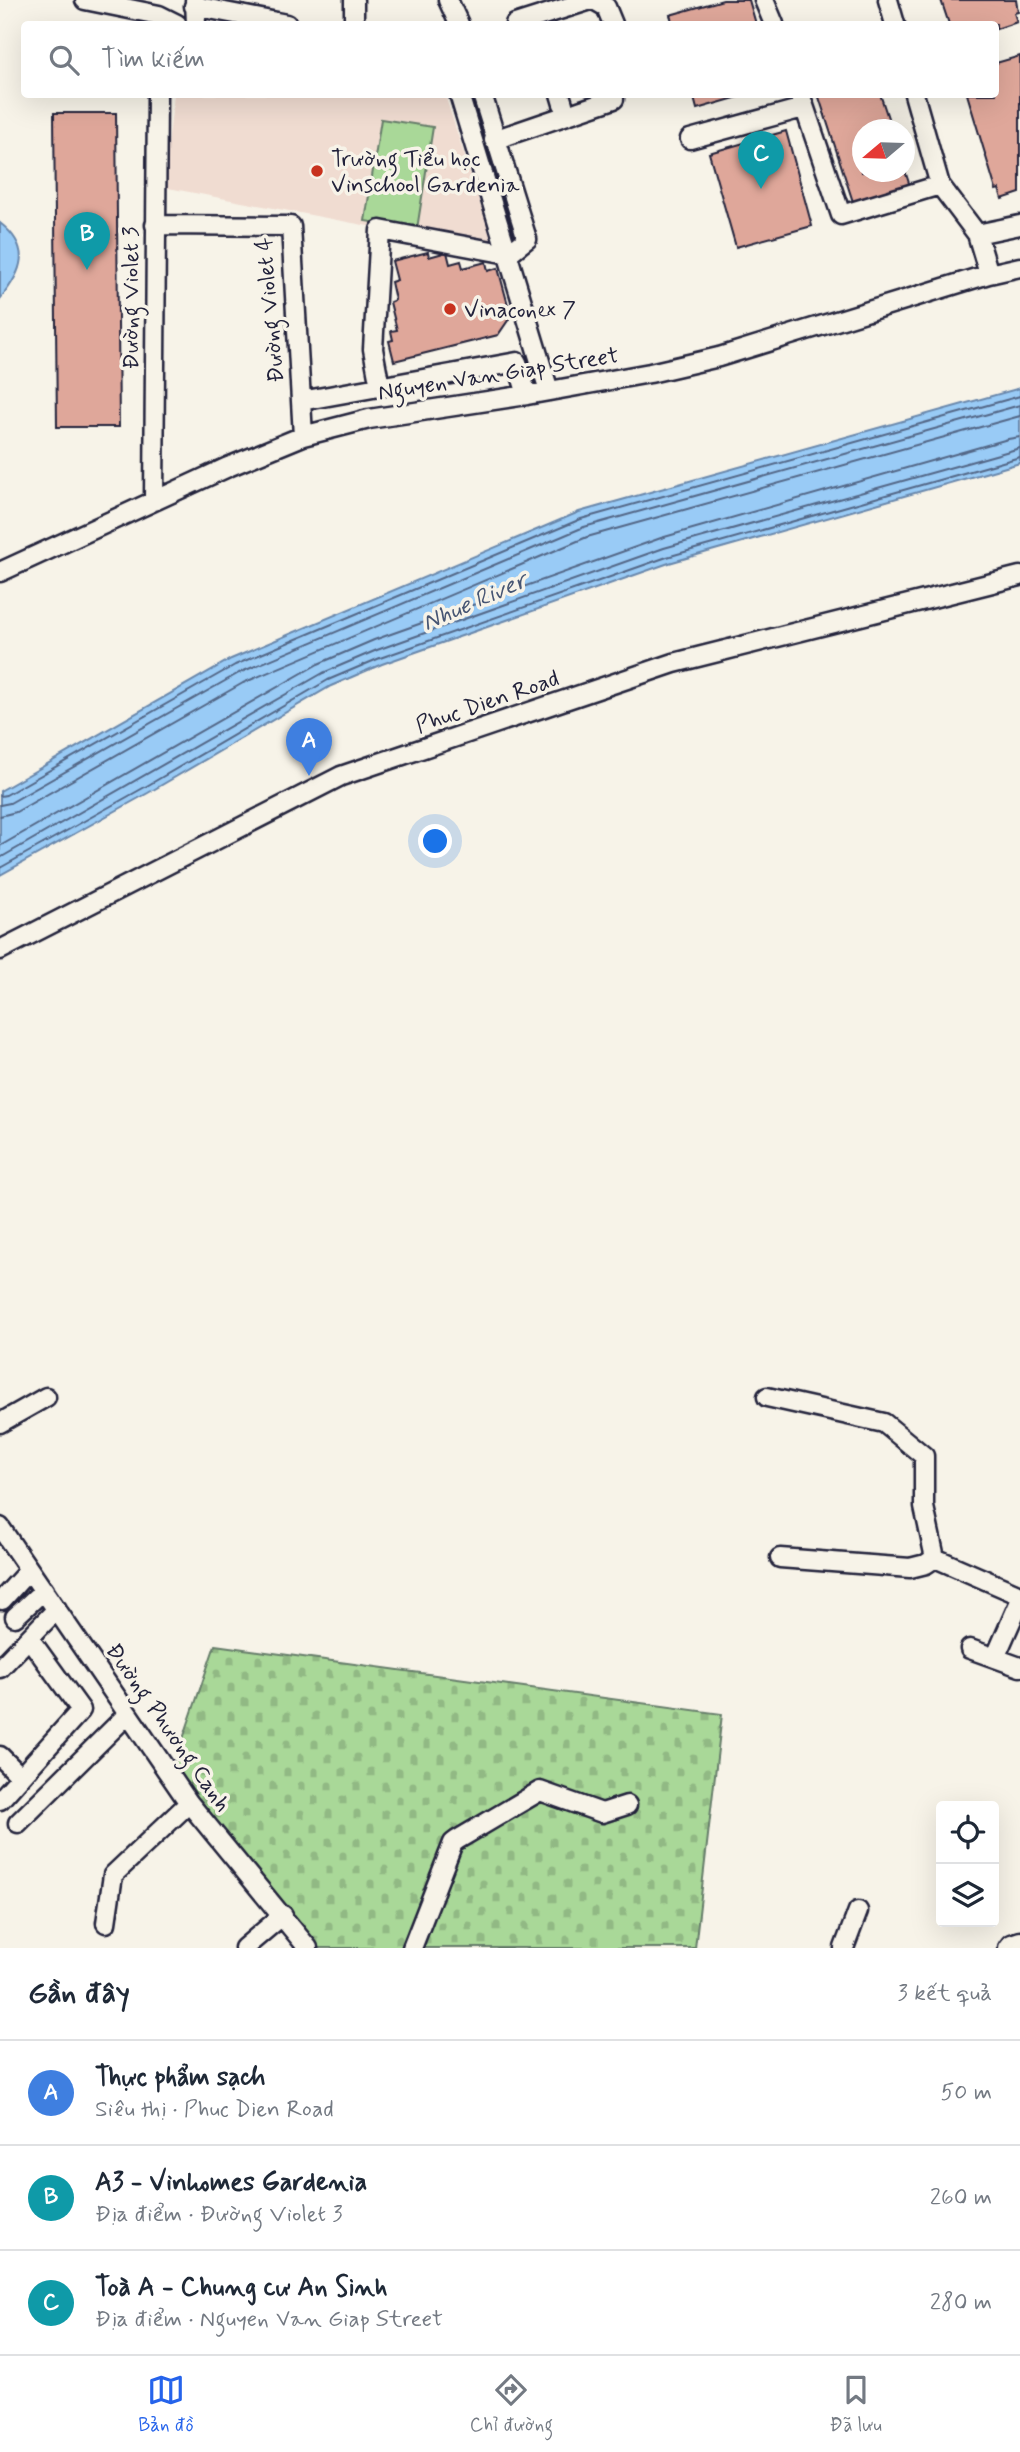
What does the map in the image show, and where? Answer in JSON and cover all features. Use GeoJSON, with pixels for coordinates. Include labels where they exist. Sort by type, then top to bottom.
{"type":"FeatureCollection","features":[{"type":"Feature","properties":{"kind":"street"},"geometry":{"type":"LineString","coordinates":[[85,0],[159,20]]}},
{"type":"Feature","properties":{"kind":"street"},"geometry":{"type":"LineString","coordinates":[[354,0],[354,21]]}},
{"type":"Feature","properties":{"kind":"street"},"geometry":{"type":"LineString","coordinates":[[448,0],[458,21]]}},
{"type":"Feature","properties":{"kind":"street"},"geometry":{"type":"LineString","coordinates":[[539,21],[593,0],[606,7],[612,21]]}},
{"type":"Feature","properties":{"kind":"street"},"geometry":{"type":"LineString","coordinates":[[764,0],[773,21]]}},
{"type":"Feature","properties":{"kind":"street"},"geometry":{"type":"LineString","coordinates":[[888,0],[894,21]]}},
{"type":"Feature","properties":{"kind":"street"},"geometry":{"type":"LineString","coordinates":[[195,21],[195,3],[274,21]]}},
{"type":"Feature","properties":{"kind":"street","name":"Đường Violet 3"},"geometry":{"type":"LineString","coordinates":[[155,501],[158,98]]}},
{"type":"Feature","properties":{"kind":"street"},"geometry":{"type":"LineString","coordinates":[[460,98],[549,391]]}},
{"type":"Feature","properties":{"kind":"street"},"geometry":{"type":"LineString","coordinates":[[380,387],[373,349],[380,230],[508,254],[527,239],[483,98]]}},
{"type":"Feature","properties":{"kind":"street"},"geometry":{"type":"LineString","coordinates":[[915,98],[940,185],[978,234],[989,274]]}},
{"type":"Feature","properties":{"kind":"street"},"geometry":{"type":"LineString","coordinates":[[495,140],[614,99]]}},
{"type":"Feature","properties":{"kind":"street"},"geometry":{"type":"LineString","coordinates":[[690,139],[801,101],[841,215],[940,185]]}},
{"type":"Feature","properties":{"kind":"street","name":"Đường Violet 4"},"geometry":{"type":"LineString","coordinates":[[155,225],[291,226],[303,436]]}},
{"type":"Feature","properties":{"kind":"street"},"geometry":{"type":"LineString","coordinates":[[978,234],[1020,225]]}},
{"type":"Feature","properties":{"kind":"street","name":"Nguyen Van Giap Street"},"geometry":{"type":"LineString","coordinates":[[0,572],[303,436],[369,419],[527,395],[650,373],[719,357],[989,274],[1020,267]]}},
{"type":"Feature","properties":{"kind":"street"},"geometry":{"type":"LineString","coordinates":[[301,401],[517,362],[539,353]]}},
{"type":"Feature","properties":{"kind":"street"},"geometry":{"type":"LineString","coordinates":[[517,362],[527,395]]}},
{"type":"Feature","properties":{"kind":"street","name":"Phuc Dien Road"},"geometry":{"type":"LineString","coordinates":[[0,950],[341,776],[674,663],[1020,576]]}},
{"type":"Feature","properties":{"kind":"street"},"geometry":{"type":"LineString","coordinates":[[0,1423],[46,1397]]}},
{"type":"Feature","properties":{"kind":"street"},"geometry":{"type":"LineString","coordinates":[[767,1397],[884,1423],[924,1455],[924,1507],[935,1558]]}},
{"type":"Feature","properties":{"kind":"street","name":"Đường Phương Canh"},"geometry":{"type":"LineString","coordinates":[[0,1527],[189,1803],[308,1948]]}},
{"type":"Feature","properties":{"kind":"street"},"geometry":{"type":"LineString","coordinates":[[780,1558],[910,1568],[926,1564],[935,1558]]}},
{"type":"Feature","properties":{"kind":"street"},"geometry":{"type":"LineString","coordinates":[[935,1558],[1020,1595]]}},
{"type":"Feature","properties":{"kind":"street"},"geometry":{"type":"LineString","coordinates":[[2,1600],[29,1570]]}},
{"type":"Feature","properties":{"kind":"street"},"geometry":{"type":"LineString","coordinates":[[15,1617],[44,1590]]}},
{"type":"Feature","properties":{"kind":"street"},"geometry":{"type":"LineString","coordinates":[[995,1658],[1020,1601]]}},
{"type":"Feature","properties":{"kind":"street"},"geometry":{"type":"LineString","coordinates":[[0,1668],[57,1609]]}},
{"type":"Feature","properties":{"kind":"street"},"geometry":{"type":"LineString","coordinates":[[0,1800],[81,1710],[29,1638]]}},
{"type":"Feature","properties":{"kind":"street"},"geometry":{"type":"LineString","coordinates":[[970,1649],[1020,1667]]}},
{"type":"Feature","properties":{"kind":"street"},"geometry":{"type":"LineString","coordinates":[[19,1823],[128,1714]]}},
{"type":"Feature","properties":{"kind":"street"},"geometry":{"type":"LineString","coordinates":[[0,1756],[20,1776]]}},
{"type":"Feature","properties":{"kind":"street"},"geometry":{"type":"LineString","coordinates":[[412,1948],[453,1843],[457,1840],[540,1791],[602,1813],[627,1805]]}},
{"type":"Feature","properties":{"kind":"street"},"geometry":{"type":"LineString","coordinates":[[106,1923],[113,1875],[189,1803]]}},
{"type":"Feature","properties":{"kind":"street"},"geometry":{"type":"LineString","coordinates":[[844,1948],[858,1910]]}},
{"type":"Feature","properties":{"kind":"street"},"geometry":{"type":"LineString","coordinates":[[244,1948],[283,1915]]}},
{"type":"Feature","properties":{"kind":"street"},"geometry":{"type":"LineString","coordinates":[[1008,1948],[1020,1941]]}},
{"type":"Feature","properties":{"kind":"shaded area","name":"Trường Tiểu học Vinschool Gardenia"},"geometry":{"type":"Polygon","coordinates":[[[174,98],[446,98],[495,250],[163,187],[174,98]]]}},
{"type":"Feature","properties":{"kind":"green space"},"geometry":{"type":"Polygon","coordinates":[[[381,119],[433,127],[417,229],[365,221],[381,119]]]}},
{"type":"Feature","properties":{"kind":"green space"},"geometry":{"type":"Polygon","coordinates":[[[215,1645],[722,1714],[695,1948],[308,1948],[170,1777],[215,1645]]]}},
{"type":"Feature","properties":{"kind":"water"},"geometry":{"type":"Polygon","coordinates":[[[0,223],[17,241],[21,260],[14,279],[0,299],[0,223]]]}},
{"type":"Feature","properties":{"kind":"water","name":"Nhue River"},"geometry":{"type":"Polygon","coordinates":[[[1020,388],[1020,463],[669,563],[382,664],[331,686],[148,793],[0,875],[0,791],[231,659],[579,512],[1020,388]]]}},
{"type":"Feature","properties":{"kind":"building"},"geometry":{"type":"Polygon","coordinates":[[[723,0],[749,0],[755,21],[672,21],[670,15],[723,0]]]}},
{"type":"Feature","properties":{"kind":"building"},"geometry":{"type":"Polygon","coordinates":[[[941,0],[1016,0],[1018,12],[1014,13],[1017,22],[999,28],[999,21],[948,21],[941,0]]]}},
{"type":"Feature","properties":{"kind":"building"},"geometry":{"type":"Polygon","coordinates":[[[1020,56],[1020,193],[1002,199],[999,189],[996,190],[968,98],[999,98],[999,62],[1020,56]]]}},
{"type":"Feature","properties":{"kind":"building"},"geometry":{"type":"Polygon","coordinates":[[[694,98],[735,98],[697,109],[694,98]]]}},
{"type":"Feature","properties":{"kind":"building"},"geometry":{"type":"Polygon","coordinates":[[[819,98],[881,98],[888,119],[852,119],[852,182],[909,182],[911,189],[855,208],[819,98]]]}},
{"type":"Feature","properties":{"kind":"building"},"geometry":{"type":"Polygon","coordinates":[[[54,113],[116,113],[119,427],[57,427],[54,113]]]}},
{"type":"Feature","properties":{"kind":"building"},"geometry":{"type":"Polygon","coordinates":[[[786,131],[812,226],[736,247],[709,153],[786,131]]]}},
{"type":"Feature","properties":{"kind":"building","name":"Vinaconex 7"},"geometry":{"type":"Polygon","coordinates":[[[428,252],[429,257],[447,252],[450,264],[461,261],[463,268],[486,262],[488,271],[498,268],[511,316],[498,335],[394,361],[389,341],[393,340],[391,331],[397,330],[390,302],[395,300],[391,282],[397,280],[392,261],[428,252]]]}},
{"type":"Feature","properties":{"kind":"place","name":"Trường Tiểu học Vinschool Gardenia"},"geometry":{"type":"Point","coordinates":[317,171]}},
{"type":"Feature","properties":{"kind":"place","name":"Toà A - Chung cư An Sinh"},"geometry":{"type":"Point","coordinates":[761,189]}},
{"type":"Feature","properties":{"kind":"place","name":"A3 - Vinhomes Gardenia"},"geometry":{"type":"Point","coordinates":[87,270]}},
{"type":"Feature","properties":{"kind":"place","name":"Vinaconex 7"},"geometry":{"type":"Point","coordinates":[450,309]}},
{"type":"Feature","properties":{"kind":"place","name":"Thực phẩm sạch"},"geometry":{"type":"Point","coordinates":[309,776]}}]}
